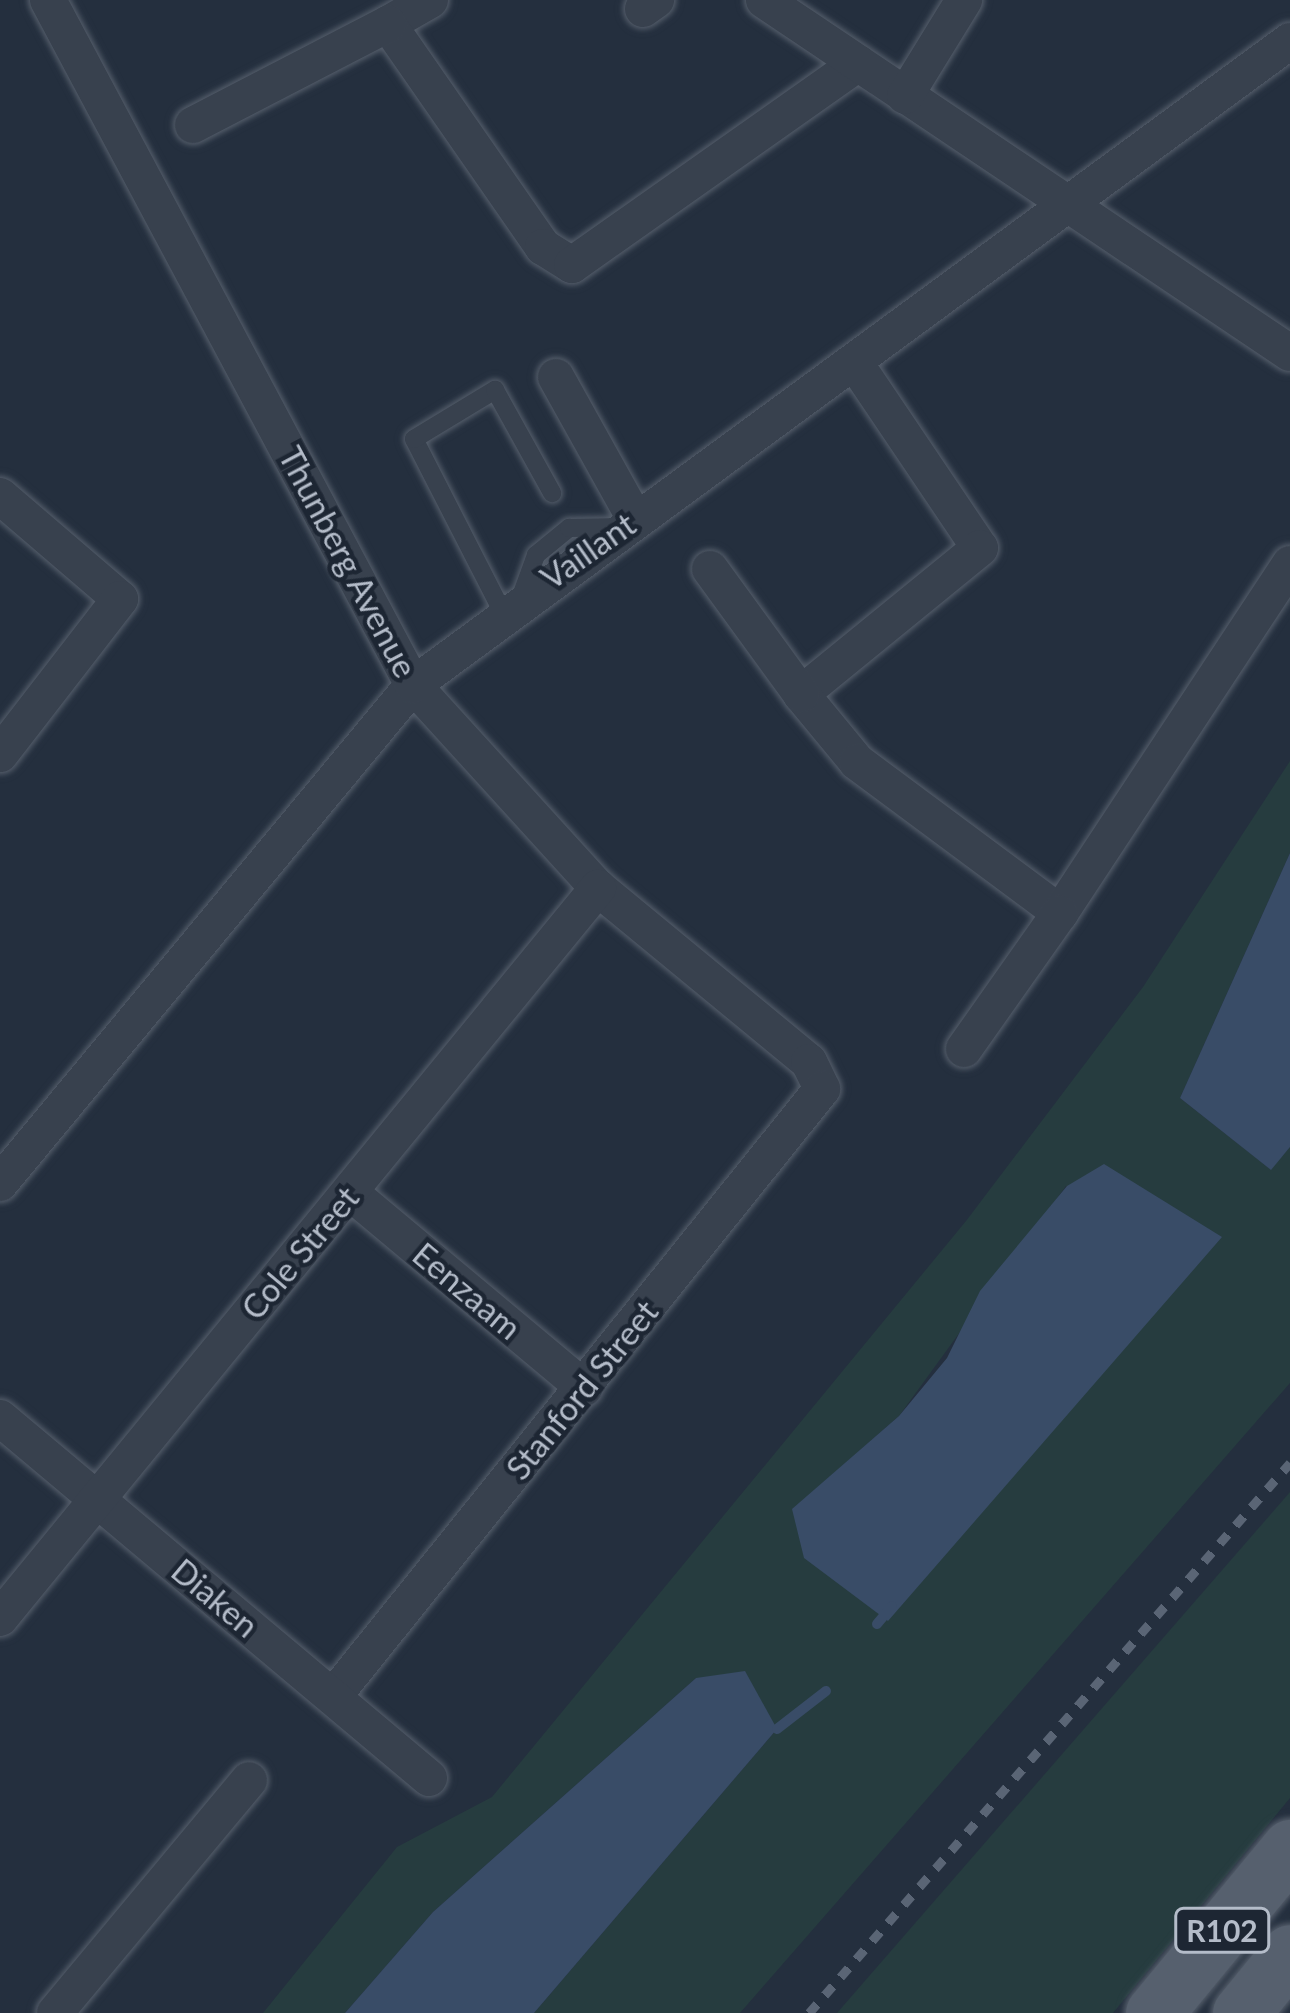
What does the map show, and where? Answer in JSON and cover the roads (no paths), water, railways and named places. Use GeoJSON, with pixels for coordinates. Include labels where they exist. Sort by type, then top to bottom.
{"type":"FeatureCollection","features":[{"type":"Feature","properties":{"kind":"main road","name":"R102"},"geometry":{"type":"LineString","coordinates":[[1154,2013],[1290,1848]]}},
{"type":"Feature","properties":{"kind":"main road","name":"R102"},"geometry":{"type":"LineString","coordinates":[[1241,2013],[1290,1953]]}},
{"type":"Feature","properties":{"kind":"street","name":"Thunberg Avenue"},"geometry":{"type":"LineString","coordinates":[[48,0],[413,685],[598,888],[820,1080]]}},
{"type":"Feature","properties":{"kind":"street"},"geometry":{"type":"LineString","coordinates":[[193,125],[430,0]]}},
{"type":"Feature","properties":{"kind":"street"},"geometry":{"type":"LineString","coordinates":[[764,0],[1066,209],[1290,353]]}},
{"type":"Feature","properties":{"kind":"street"},"geometry":{"type":"LineString","coordinates":[[905,96],[964,0]]}},
{"type":"Feature","properties":{"kind":"street"},"geometry":{"type":"LineString","coordinates":[[388,24],[543,247],[572,265],[858,63]]}},
{"type":"Feature","properties":{"kind":"street","name":"Vaillant"},"geometry":{"type":"LineString","coordinates":[[0,1183],[413,685],[511,604],[855,364],[1290,41]]}},
{"type":"Feature","properties":{"kind":"street"},"geometry":{"type":"LineString","coordinates":[[801,694],[980,548],[855,364]]}},
{"type":"Feature","properties":{"kind":"street"},"geometry":{"type":"LineString","coordinates":[[556,377],[629,523]]}},
{"type":"Feature","properties":{"kind":"street"},"geometry":{"type":"LineString","coordinates":[[0,496],[119,594],[102,632],[0,754]]}},
{"type":"Feature","properties":{"kind":"street"},"geometry":{"type":"LineString","coordinates":[[964,1049],[1060,913],[1290,564]]}},
{"type":"Feature","properties":{"kind":"street"},"geometry":{"type":"LineString","coordinates":[[710,569],[857,762],[1060,913]]}},
{"type":"Feature","properties":{"kind":"street","name":"Cole Street"},"geometry":{"type":"LineString","coordinates":[[0,1618],[598,888]]}},
{"type":"Feature","properties":{"kind":"street","name":"Stanford Street"},"geometry":{"type":"LineString","coordinates":[[333,1697],[814,1108],[820,1080]]}},
{"type":"Feature","properties":{"kind":"street","name":"Eenzaam"},"geometry":{"type":"LineString","coordinates":[[351,1193],[584,1388]]}},
{"type":"Feature","properties":{"kind":"street","name":"Diaken"},"geometry":{"type":"LineString","coordinates":[[0,1418],[429,1778]]}},
{"type":"Feature","properties":{"kind":"street"},"geometry":{"type":"LineString","coordinates":[[55,2013],[249,1780]]}},
{"type":"Feature","properties":{"kind":"lane"},"geometry":{"type":"LineString","coordinates":[[511,604],[414,439],[495,390],[551,493]]}},
{"type":"Feature","properties":{"kind":"water"},"geometry":{"type":"Polygon","coordinates":[[[1290,853],[1290,1147],[1271,1170],[1180,1098],[1290,853]]]}},
{"type":"Feature","properties":{"kind":"water"},"geometry":{"type":"Polygon","coordinates":[[[1104,1164],[1222,1237],[888,1621],[804,1558],[792,1509],[899,1416],[947,1358],[980,1291],[1067,1186],[1104,1164]]]}},
{"type":"Feature","properties":{"kind":"water"},"geometry":{"type":"Polygon","coordinates":[[[745,1671],[777,1729],[534,2013],[345,2013],[433,1912],[696,1678],[745,1671]]]}},
{"type":"Feature","properties":{"kind":"waterway"},"geometry":{"type":"LineString","coordinates":[[877,1624],[892,1606]]}},
{"type":"Feature","properties":{"kind":"waterway"},"geometry":{"type":"LineString","coordinates":[[777,1729],[826,1691]]}},
{"type":"Feature","properties":{"kind":"railway"},"geometry":{"type":"LineString","coordinates":[[809,2013],[1290,1463]]}}]}
